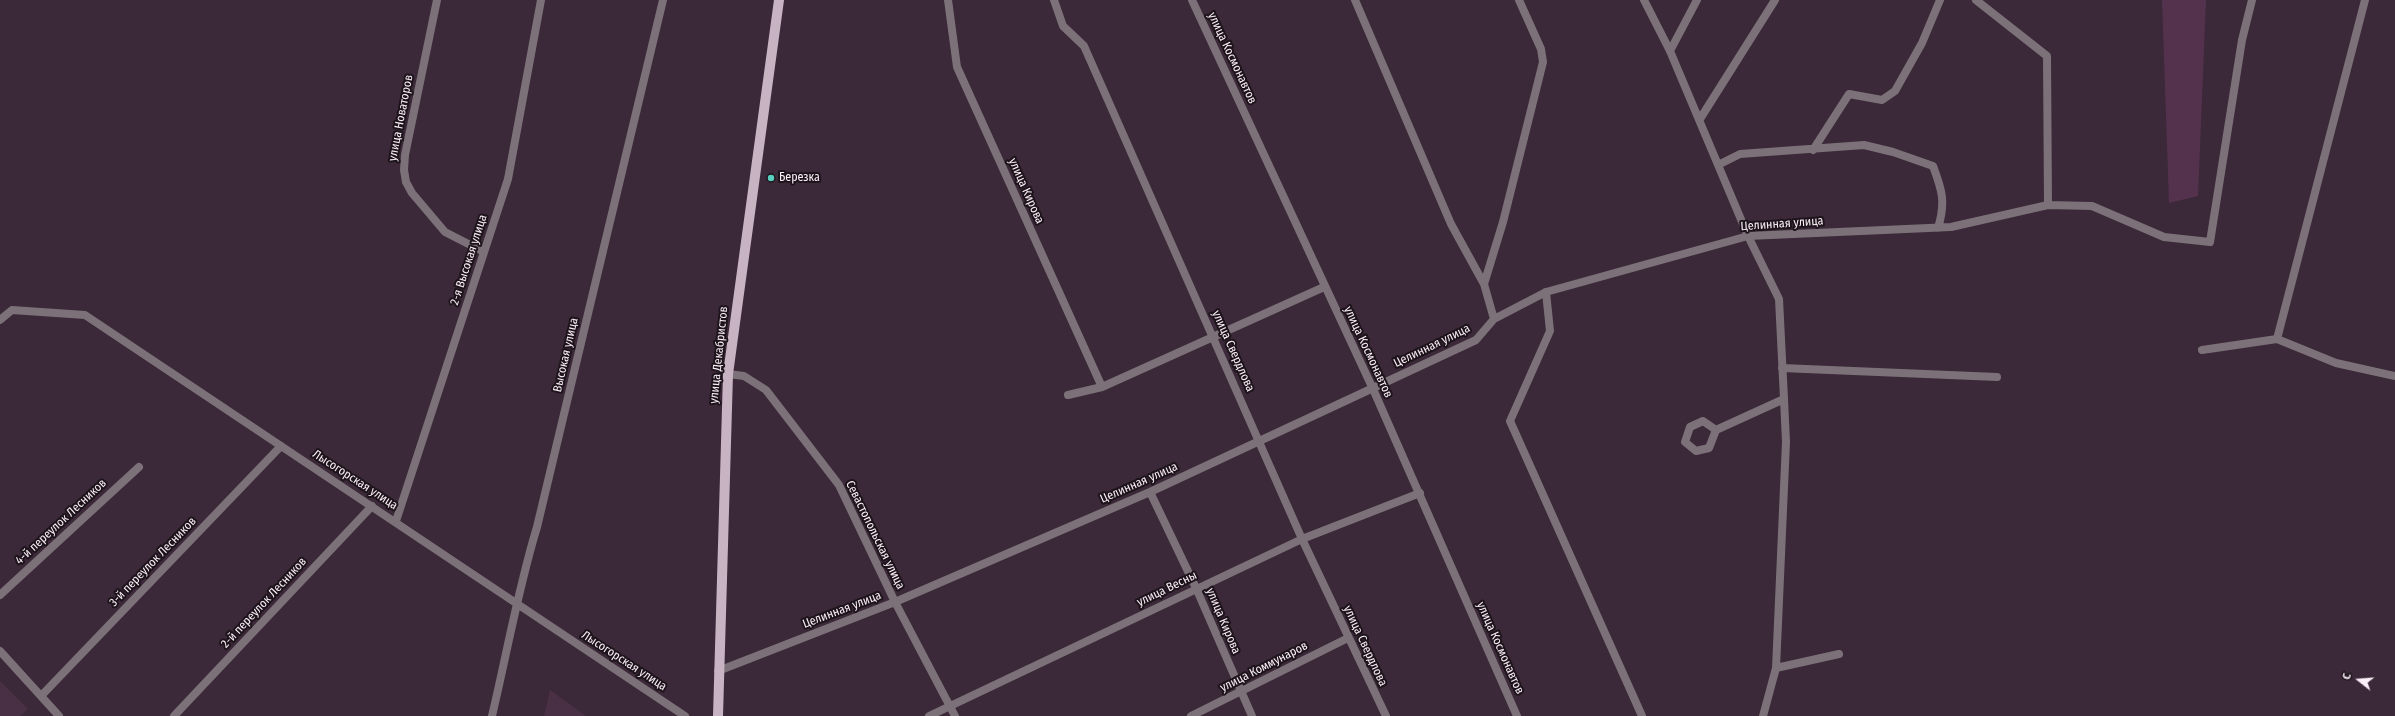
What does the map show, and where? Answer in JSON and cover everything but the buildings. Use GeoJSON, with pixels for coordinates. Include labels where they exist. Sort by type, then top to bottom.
{"type":"FeatureCollection","features":[{"type":"Feature","properties":{"kind":"main road","name":"улица Декабристов"},"geometry":{"type":"LineString","coordinates":[[718,716],[718,671],[728,374],[779,0]]}},
{"type":"Feature","properties":{"kind":"street","name":"улица Новаторов"},"geometry":{"type":"LineString","coordinates":[[437,0],[405,154],[404,170],[406,182],[412,193],[445,232],[484,252]]}},
{"type":"Feature","properties":{"kind":"street","name":"2-я Высокая улица"},"geometry":{"type":"LineString","coordinates":[[396,521],[508,179],[541,0]]}},
{"type":"Feature","properties":{"kind":"street","name":"Высокая улица"},"geometry":{"type":"LineString","coordinates":[[492,716],[518,606],[521,580],[537,527],[663,0]]}},
{"type":"Feature","properties":{"kind":"street","name":"улица Кирова"},"geometry":{"type":"LineString","coordinates":[[948,0],[957,67],[1102,387]]}},
{"type":"Feature","properties":{"kind":"street","name":"улица Свердлова"},"geometry":{"type":"LineString","coordinates":[[1054,0],[1063,26],[1084,46],[1302,539],[1386,716]]}},
{"type":"Feature","properties":{"kind":"street","name":"улица Космонавтов"},"geometry":{"type":"LineString","coordinates":[[1192,0],[1420,493],[1517,716]]}},
{"type":"Feature","properties":{"kind":"street"},"geometry":{"type":"LineString","coordinates":[[1355,0],[1451,224],[1484,284],[1494,319]]}},
{"type":"Feature","properties":{"kind":"street"},"geometry":{"type":"LineString","coordinates":[[1484,284],[1503,222],[1543,62],[1541,49],[1520,0]]}},
{"type":"Feature","properties":{"kind":"street"},"geometry":{"type":"LineString","coordinates":[[1644,0],[1670,51],[1700,119],[1748,236],[1779,299],[1786,442],[1776,668],[1763,716]]}},
{"type":"Feature","properties":{"kind":"street"},"geometry":{"type":"LineString","coordinates":[[1670,51],[1697,0]]}},
{"type":"Feature","properties":{"kind":"street"},"geometry":{"type":"LineString","coordinates":[[1700,119],[1775,0]]}},
{"type":"Feature","properties":{"kind":"street"},"geometry":{"type":"LineString","coordinates":[[1813,150],[1849,94],[1882,100],[1895,92],[1922,43],[1940,0]]}},
{"type":"Feature","properties":{"kind":"street"},"geometry":{"type":"LineString","coordinates":[[1976,0],[2047,56],[2048,205]]}},
{"type":"Feature","properties":{"kind":"street","name":"Целинная улица"},"geometry":{"type":"LineString","coordinates":[[718,671],[896,602],[1150,492],[1260,442],[1476,340],[1494,319],[1546,292],[1748,236],[1951,227],[2048,205],[2092,206],[2164,237],[2210,242],[2242,40],[2252,0]]}},
{"type":"Feature","properties":{"kind":"street"},"geometry":{"type":"LineString","coordinates":[[2277,339],[2365,0]]}},
{"type":"Feature","properties":{"kind":"street"},"geometry":{"type":"LineString","coordinates":[[1718,165],[1740,154],[1813,150],[1864,145],[1893,152],[1933,166],[1942,190],[1944,211],[1938,228]]}},
{"type":"Feature","properties":{"kind":"street"},"geometry":{"type":"LineString","coordinates":[[1068,395],[1102,387],[1324,287]]}},
{"type":"Feature","properties":{"kind":"street"},"geometry":{"type":"LineString","coordinates":[[1546,292],[1550,331],[1510,421],[1642,716]]}},
{"type":"Feature","properties":{"kind":"street","name":"Лысогорская улица"},"geometry":{"type":"LineString","coordinates":[[0,320],[12,310],[85,315],[396,521],[518,606],[685,716]]}},
{"type":"Feature","properties":{"kind":"street"},"geometry":{"type":"LineString","coordinates":[[2202,350],[2277,339],[2336,363],[2395,376]]}},
{"type":"Feature","properties":{"kind":"street"},"geometry":{"type":"LineString","coordinates":[[1782,368],[1997,377]]}},
{"type":"Feature","properties":{"kind":"street","name":"Севастопольская улица"},"geometry":{"type":"LineString","coordinates":[[728,374],[744,376],[766,390],[839,485],[896,602],[952,706],[955,716]]}},
{"type":"Feature","properties":{"kind":"street"},"geometry":{"type":"LineString","coordinates":[[1716,430],[1784,399]]}},
{"type":"Feature","properties":{"kind":"street","name":"3-й переулок Лесников"},"geometry":{"type":"LineString","coordinates":[[42,695],[281,446]]}},
{"type":"Feature","properties":{"kind":"street","name":"4-й переулок Лесников"},"geometry":{"type":"LineString","coordinates":[[0,594],[139,467]]}},
{"type":"Feature","properties":{"kind":"street","name":"улица Кирова"},"geometry":{"type":"LineString","coordinates":[[1150,492],[1196,588],[1240,692],[1252,716]]}},
{"type":"Feature","properties":{"kind":"street","name":"улица Весны"},"geometry":{"type":"LineString","coordinates":[[928,716],[952,706],[1196,588],[1302,539],[1420,493]]}},
{"type":"Feature","properties":{"kind":"street","name":"2-й переулок Лесников"},"geometry":{"type":"LineString","coordinates":[[174,716],[372,506]]}},
{"type":"Feature","properties":{"kind":"street","name":"улица Коммунаров"},"geometry":{"type":"LineString","coordinates":[[1191,716],[1348,638]]}},
{"type":"Feature","properties":{"kind":"street"},"geometry":{"type":"LineString","coordinates":[[0,651],[42,695],[59,716]]}},
{"type":"Feature","properties":{"kind":"street"},"geometry":{"type":"LineString","coordinates":[[1776,668],[1838,654]]}},
{"type":"Feature","properties":{"kind":"shaded area"},"geometry":{"type":"Polygon","coordinates":[[[2162,0],[2206,0],[2198,196],[2169,203],[2162,0]]]}},
{"type":"Feature","properties":{"kind":"shaded area"},"geometry":{"type":"Polygon","coordinates":[[[0,681],[28,709],[20,716],[0,716],[0,681]]]}},
{"type":"Feature","properties":{"kind":"shaded area"},"geometry":{"type":"Polygon","coordinates":[[[550,690],[586,716],[544,716],[550,690]]]}},
{"type":"Feature","properties":{"kind":"place","name":"Березка"},"geometry":{"type":"Point","coordinates":[771,178]}}]}
